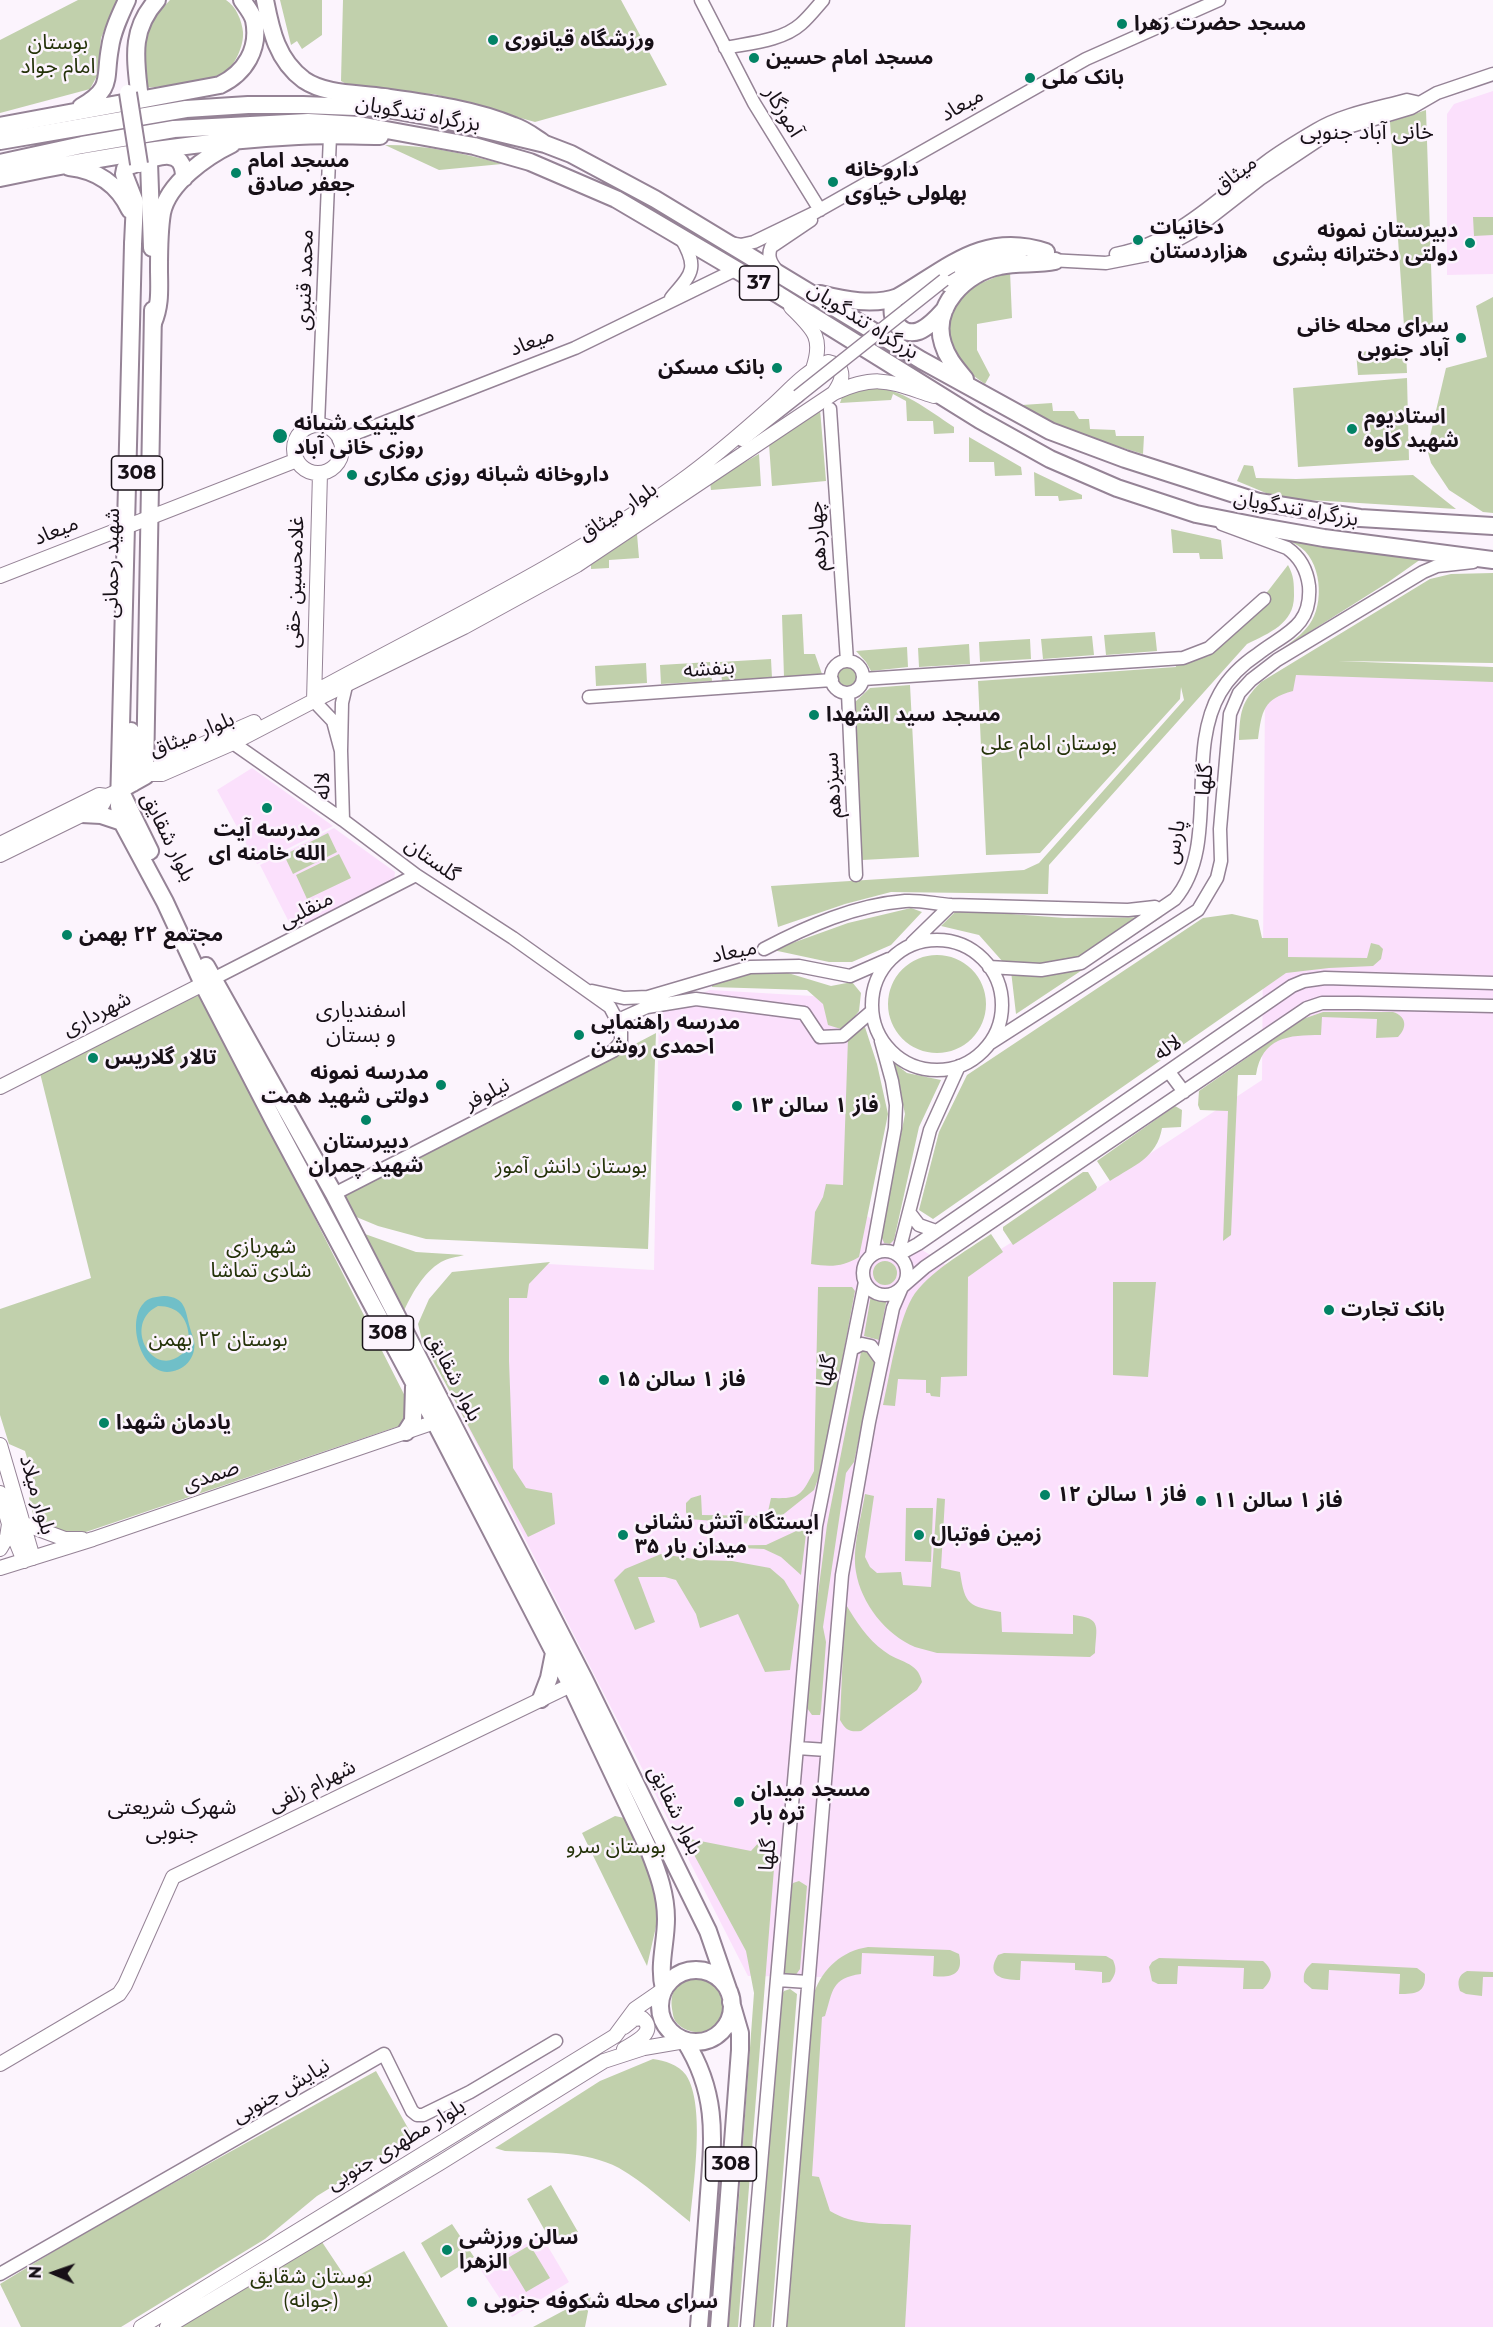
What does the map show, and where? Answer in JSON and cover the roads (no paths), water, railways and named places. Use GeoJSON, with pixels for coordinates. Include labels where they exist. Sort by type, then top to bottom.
{"type":"FeatureCollection","features":[{"type":"Feature","properties":{"kind":"main road"},"geometry":{"type":"LineString","coordinates":[[74,111],[93,100],[105,84],[109,72],[109,49],[116,24],[127,0]]}},
{"type":"Feature","properties":{"kind":"main road","name":"308"},"geometry":{"type":"LineString","coordinates":[[141,0],[130,25],[125,47],[144,163]]}},
{"type":"Feature","properties":{"kind":"main road","name":"308"},"geometry":{"type":"LineString","coordinates":[[133,92],[135,46],[143,20],[157,0]]}},
{"type":"Feature","properties":{"kind":"main road"},"geometry":{"type":"LineString","coordinates":[[0,126],[220,85],[235,78],[244,68],[253,50],[255,38],[253,18],[242,0]]}},
{"type":"Feature","properties":{"kind":"main road"},"geometry":{"type":"LineString","coordinates":[[255,0],[270,28],[280,54],[305,80],[323,89],[420,102],[472,113],[515,126],[545,144]]}},
{"type":"Feature","properties":{"kind":"main road"},"geometry":{"type":"LineString","coordinates":[[265,0],[270,28]]}},
{"type":"Feature","properties":{"kind":"main road","name":"بزرگراه تندگویان"},"geometry":{"type":"LineString","coordinates":[[0,141],[186,108],[303,105],[381,108],[432,117],[545,144],[571,154],[645,194],[921,360],[1050,431],[1125,459],[1259,502],[1360,518],[1493,526]]}},
{"type":"Feature","properties":{"kind":"main road","name":"بزرگراه تندگویان"},"geometry":{"type":"LineString","coordinates":[[0,163],[82,145],[185,128],[308,122],[359,124],[474,146],[530,162],[616,199],[780,296],[947,400],[1050,459],[1117,488],[1196,514],[1324,538],[1493,560]]}},
{"type":"Feature","properties":{"kind":"main road"},"geometry":{"type":"LineString","coordinates":[[0,178],[173,146],[301,135],[414,134]]}},
{"type":"Feature","properties":{"kind":"main road"},"geometry":{"type":"LineString","coordinates":[[153,322],[160,308],[159,246],[163,211],[170,197],[184,178],[202,161],[234,143],[253,139]]}},
{"type":"Feature","properties":{"kind":"main road"},"geometry":{"type":"LineString","coordinates":[[133,244],[135,202],[124,174],[125,169],[171,156],[180,160],[184,168],[184,178]]}},
{"type":"Feature","properties":{"kind":"main road","name":"شهید رحمانی"},"geometry":{"type":"LineString","coordinates":[[136,521],[153,322],[144,163]]}},
{"type":"Feature","properties":{"kind":"main road","name":"شهید رحمانی"},"geometry":{"type":"LineString","coordinates":[[130,784],[144,163]]}},
{"type":"Feature","properties":{"kind":"main road"},"geometry":{"type":"LineString","coordinates":[[38,170],[70,167],[81,169],[109,181],[124,198],[131,212],[133,244]]}},
{"type":"Feature","properties":{"kind":"main road","name":"شهید رحمانی"},"geometry":{"type":"LineString","coordinates":[[130,784],[136,521],[133,244]]}},
{"type":"Feature","properties":{"kind":"main road"},"geometry":{"type":"LineString","coordinates":[[809,292],[875,302],[888,301],[967,256],[986,248],[1009,244],[1028,246],[1051,256],[1040,265],[999,266],[981,272],[966,281],[953,294],[945,309],[935,320],[918,331],[905,331],[899,327],[892,316],[894,303],[898,297]]}},
{"type":"Feature","properties":{"kind":"main road"},"geometry":{"type":"LineString","coordinates":[[780,296],[817,336],[818,357],[813,369]]}},
{"type":"Feature","properties":{"kind":"main road"},"geometry":{"type":"LineString","coordinates":[[945,309],[942,341],[950,361],[970,386]]}},
{"type":"Feature","properties":{"kind":"main road"},"geometry":{"type":"LineString","coordinates":[[813,369],[828,362],[838,365],[842,376],[834,393]]}},
{"type":"Feature","properties":{"kind":"main road","name":"بلوار میثاق"},"geometry":{"type":"LineString","coordinates":[[0,855],[102,805],[130,784],[178,755],[244,727],[317,691],[506,591],[622,522],[681,482],[743,432],[813,369]]}},
{"type":"Feature","properties":{"kind":"main road"},"geometry":{"type":"LineString","coordinates":[[709,472],[834,393],[856,383],[872,380],[891,382],[947,400]]}},
{"type":"Feature","properties":{"kind":"main road"},"geometry":{"type":"LineString","coordinates":[[318,425],[331,429],[339,440],[341,454],[338,461],[327,471],[306,470],[297,460],[294,446],[300,433],[305,429],[318,425]]}},
{"type":"Feature","properties":{"kind":"main road","name":"میعاد"},"geometry":{"type":"LineString","coordinates":[[0,576],[297,460]]}},
{"type":"Feature","properties":{"kind":"main road","name":"غلامحسین حقی"},"geometry":{"type":"LineString","coordinates":[[317,691],[320,472]]}},
{"type":"Feature","properties":{"kind":"main road","name":"بلوار میثاق"},"geometry":{"type":"LineString","coordinates":[[0,844],[99,795],[162,774],[233,743],[317,691],[346,686],[464,627],[577,564],[709,472]]}},
{"type":"Feature","properties":{"kind":"main road","name":"بلوار شقایق"},"geometry":{"type":"LineString","coordinates":[[130,784],[119,806],[122,822],[268,1090],[294,1119],[334,1194],[554,1653],[577,1682],[659,1874],[666,1918],[660,1963],[664,1989]]}},
{"type":"Feature","properties":{"kind":"main road","name":"بلوار شقایق"},"geometry":{"type":"LineString","coordinates":[[130,784],[208,981]]}},
{"type":"Feature","properties":{"kind":"main road"},"geometry":{"type":"LineString","coordinates":[[82,814],[101,815],[122,822]]}},
{"type":"Feature","properties":{"kind":"main road","name":"شهرداری"},"geometry":{"type":"LineString","coordinates":[[0,1087],[208,981]]}},
{"type":"Feature","properties":{"kind":"main road","name":"بلوار شقایق"},"geometry":{"type":"LineString","coordinates":[[268,1090],[275,1123],[414,1380],[442,1418],[577,1682],[708,1930],[740,2033],[719,2327]]}},
{"type":"Feature","properties":{"kind":"main road"},"geometry":{"type":"LineString","coordinates":[[275,1123],[275,1113],[279,1111],[287,1113],[294,1119]]}},
{"type":"Feature","properties":{"kind":"main road"},"geometry":{"type":"LineString","coordinates":[[406,1432],[413,1421],[414,1380]]}},
{"type":"Feature","properties":{"kind":"main road","name":"صمدی"},"geometry":{"type":"LineString","coordinates":[[0,1568],[93,1539],[442,1418]]}},
{"type":"Feature","properties":{"kind":"main road","name":"بلوار میلاد"},"geometry":{"type":"LineString","coordinates":[[0,1444],[15,1523]]}},
{"type":"Feature","properties":{"kind":"main road","name":"بلوار میلاد"},"geometry":{"type":"LineString","coordinates":[[0,1493],[29,1559]]}},
{"type":"Feature","properties":{"kind":"main road"},"geometry":{"type":"LineString","coordinates":[[0,1549],[15,1523],[65,1539],[93,1539]]}},
{"type":"Feature","properties":{"kind":"main road"},"geometry":{"type":"LineString","coordinates":[[541,1699],[549,1678],[554,1653]]}},
{"type":"Feature","properties":{"kind":"main road","name":"شهرام زلفی"},"geometry":{"type":"LineString","coordinates":[[0,2064],[119,1994],[173,1877],[577,1682]]}},
{"type":"Feature","properties":{"kind":"main road"},"geometry":{"type":"LineString","coordinates":[[692,1970],[714,1975],[723,1982],[730,1997],[731,2014],[726,2025],[708,2040],[685,2041],[676,2036],[662,2020],[660,1999],[664,1989],[680,1973],[692,1970]]}},
{"type":"Feature","properties":{"kind":"main road","name":"بلوار مطهری جنوبی"},"geometry":{"type":"LineString","coordinates":[[141,2327],[615,2036],[635,2009],[664,1989]]}},
{"type":"Feature","properties":{"kind":"main road"},"geometry":{"type":"LineString","coordinates":[[604,2061],[644,2036],[647,2032],[646,2022],[642,2018],[634,2019],[615,2036]]}},
{"type":"Feature","properties":{"kind":"main road","name":"308"},"geometry":{"type":"LineString","coordinates":[[685,2041],[698,2062],[707,2085],[713,2131],[699,2327]]}},
{"type":"Feature","properties":{"kind":"main road","name":"بلوار مطهری جنوبی"},"geometry":{"type":"LineString","coordinates":[[167,2327],[440,2163],[604,2061],[644,2048],[685,2041]]}},
{"type":"Feature","properties":{"kind":"street","name":"آموزگار"},"geometry":{"type":"LineString","coordinates":[[701,0],[754,103],[817,212]]}},
{"type":"Feature","properties":{"kind":"street"},"geometry":{"type":"LineString","coordinates":[[725,48],[759,41],[792,30],[801,24],[823,0]]}},
{"type":"Feature","properties":{"kind":"street","name":"میعاد"},"geometry":{"type":"LineString","coordinates":[[728,243],[741,245],[754,242],[817,212],[1086,58],[1219,0]]}},
{"type":"Feature","properties":{"kind":"street","name":"میثاق"},"geometry":{"type":"LineString","coordinates":[[991,260],[1024,252],[1051,256],[1111,255],[1149,244],[1204,210],[1268,160],[1319,128],[1410,108],[1437,93],[1493,74]]}},
{"type":"Feature","properties":{"kind":"street","name":"میثاق"},"geometry":{"type":"LineString","coordinates":[[1337,125],[1407,100],[1420,103]]}},
{"type":"Feature","properties":{"kind":"street","name":"محمد قنبری"},"geometry":{"type":"LineString","coordinates":[[318,425],[330,136]]}},
{"type":"Feature","properties":{"kind":"street"},"geometry":{"type":"LineString","coordinates":[[779,274],[770,261],[771,247],[810,222],[817,212]]}},
{"type":"Feature","properties":{"kind":"street"},"geometry":{"type":"LineString","coordinates":[[670,299],[688,278],[692,268],[691,255],[679,236]]}},
{"type":"Feature","properties":{"kind":"street"},"geometry":{"type":"LineString","coordinates":[[709,472],[798,396],[944,280],[991,260]]}},
{"type":"Feature","properties":{"kind":"street"},"geometry":{"type":"LineString","coordinates":[[709,472],[946,285],[991,260]]}},
{"type":"Feature","properties":{"kind":"street","name":"میعاد"},"geometry":{"type":"LineString","coordinates":[[339,440],[575,348],[670,299],[735,270]]}},
{"type":"Feature","properties":{"kind":"street","name":"چهاردهم"},"geometry":{"type":"LineString","coordinates":[[830,409],[846,662]]}},
{"type":"Feature","properties":{"kind":"street","name":"بلوار میثاق"},"geometry":{"type":"LineString","coordinates":[[681,482],[709,472]]}},
{"type":"Feature","properties":{"kind":"street","name":"پارس"},"geometry":{"type":"LineString","coordinates":[[989,967],[1041,970],[1081,963],[1175,899],[1183,889],[1195,858],[1206,725],[1214,703],[1221,690],[1238,670],[1293,631],[1300,623],[1308,605],[1309,592],[1305,569],[1287,548],[1196,514]]}},
{"type":"Feature","properties":{"kind":"street","name":"گلها"},"geometry":{"type":"LineString","coordinates":[[989,1044],[1198,910],[1217,878],[1221,861],[1220,829],[1230,714],[1239,693],[1251,680],[1277,660],[1423,572],[1437,566],[1493,560]]}},
{"type":"Feature","properties":{"kind":"street"},"geometry":{"type":"LineString","coordinates":[[863,679],[1183,658],[1209,648],[1264,598]]}},
{"type":"Feature","properties":{"kind":"street"},"geometry":{"type":"LineString","coordinates":[[846,662],[852,662],[861,668],[863,679],[860,687],[848,693],[836,688],[832,680],[837,665],[846,662]]}},
{"type":"Feature","properties":{"kind":"street","name":"بنفشه"},"geometry":{"type":"LineString","coordinates":[[589,697],[832,680]]}},
{"type":"Feature","properties":{"kind":"street"},"geometry":{"type":"LineString","coordinates":[[342,757],[343,694],[346,686]]}},
{"type":"Feature","properties":{"kind":"street"},"geometry":{"type":"LineString","coordinates":[[317,691],[342,716]]}},
{"type":"Feature","properties":{"kind":"street"},"geometry":{"type":"LineString","coordinates":[[317,691],[333,722],[342,757]]}},
{"type":"Feature","properties":{"kind":"street","name":"سیزدهم"},"geometry":{"type":"LineString","coordinates":[[848,693],[856,875]]}},
{"type":"Feature","properties":{"kind":"street","name":"گلستان"},"geometry":{"type":"LineString","coordinates":[[233,743],[343,820],[416,875],[513,938],[610,1007],[618,1020]]}},
{"type":"Feature","properties":{"kind":"street","name":"لاله"},"geometry":{"type":"LineString","coordinates":[[342,757],[343,820]]}},
{"type":"Feature","properties":{"kind":"street","name":"منقلبی"},"geometry":{"type":"LineString","coordinates":[[208,981],[416,875]]}},
{"type":"Feature","properties":{"kind":"street"},"geometry":{"type":"LineString","coordinates":[[764,949],[822,922],[864,908],[908,901],[951,905],[1128,910],[1155,907]]}},
{"type":"Feature","properties":{"kind":"street"},"geometry":{"type":"LineString","coordinates":[[951,905],[908,947],[893,958],[882,970],[876,984],[872,1011],[892,1081],[896,1105],[895,1128],[872,1254],[863,1269],[865,1282],[875,1292],[882,1294],[896,1292],[925,1267],[1306,1008],[1322,1004],[1493,1006]]}},
{"type":"Feature","properties":{"kind":"street"},"geometry":{"type":"LineString","coordinates":[[879,1035],[899,1058],[928,1070],[943,1070],[970,1061],[989,1044],[997,1029],[1001,1012],[1001,994],[996,978],[989,967],[974,952],[958,944],[933,941],[908,947]]}},
{"type":"Feature","properties":{"kind":"street","name":"میعاد"},"geometry":{"type":"LineString","coordinates":[[582,987],[624,998],[648,997],[750,967],[799,966],[850,976],[893,958]]}},
{"type":"Feature","properties":{"kind":"street","name":"لاله"},"geometry":{"type":"LineString","coordinates":[[898,1255],[1169,1072],[1280,993],[1304,981],[1325,978],[1493,982]]}},
{"type":"Feature","properties":{"kind":"street"},"geometry":{"type":"LineString","coordinates":[[1422,1004],[1423,981]]}},
{"type":"Feature","properties":{"kind":"street"},"geometry":{"type":"LineString","coordinates":[[690,984],[696,999]]}},
{"type":"Feature","properties":{"kind":"street"},"geometry":{"type":"LineString","coordinates":[[618,1020],[647,1007],[696,999],[804,1013],[820,1037],[843,1036],[872,1011]]}},
{"type":"Feature","properties":{"kind":"street","name":"نیلوفر"},"geometry":{"type":"LineString","coordinates":[[334,1194],[613,1051],[621,1042],[621,1028],[618,1020]]}},
{"type":"Feature","properties":{"kind":"street"},"geometry":{"type":"LineString","coordinates":[[898,1255],[930,1130],[958,1066]]}},
{"type":"Feature","properties":{"kind":"street"},"geometry":{"type":"LineString","coordinates":[[1169,1072],[1184,1092]]}},
{"type":"Feature","properties":{"kind":"street"},"geometry":{"type":"LineString","coordinates":[[909,1212],[919,1225],[936,1231]]}},
{"type":"Feature","properties":{"kind":"street"},"geometry":{"type":"LineString","coordinates":[[780,2327],[842,1575],[881,1360],[893,1308],[905,1281],[906,1267],[898,1255],[885,1251],[872,1254]]}},
{"type":"Feature","properties":{"kind":"street","name":"گلها"},"geometry":{"type":"LineString","coordinates":[[747,2327],[816,1526],[865,1282]]}},
{"type":"Feature","properties":{"kind":"street"},"geometry":{"type":"LineString","coordinates":[[852,1349],[862,1344],[871,1346],[881,1360]]}},
{"type":"Feature","properties":{"kind":"street"},"geometry":{"type":"LineString","coordinates":[[797,1748],[827,1750]]}},
{"type":"Feature","properties":{"kind":"street"},"geometry":{"type":"LineString","coordinates":[[778,1980],[808,1982]]}},
{"type":"Feature","properties":{"kind":"street","name":"نیایش جنوبی"},"geometry":{"type":"LineString","coordinates":[[0,2274],[384,2054],[412,2111],[417,2115],[423,2115],[470,2092],[556,2041]]}},
{"type":"Feature","properties":{"kind":"water"},"geometry":{"type":"Polygon","coordinates":[[[164,1296],[181,1302],[194,1341],[193,1353],[188,1363],[178,1370],[167,1372],[158,1370],[143,1355],[136,1333],[138,1312],[143,1304],[150,1299],[164,1296]],[[158,1306],[147,1314],[142,1324],[142,1336],[145,1346],[152,1355],[161,1360],[171,1360],[184,1352],[189,1338],[187,1325],[181,1314],[158,1306]]]}},
{"type":"Feature","properties":{"kind":"place","name":"مسجد حضرت زهرا"},"geometry":{"type":"Point","coordinates":[1122,24]}},
{"type":"Feature","properties":{"kind":"place","name":"ورزشگاه قیانوری"},"geometry":{"type":"Point","coordinates":[493,40]}},
{"type":"Feature","properties":{"kind":"place","name":"مسجد امام حسین"},"geometry":{"type":"Point","coordinates":[754,58]}},
{"type":"Feature","properties":{"kind":"place","name":"بانک ملی"},"geometry":{"type":"Point","coordinates":[1030,78]}},
{"type":"Feature","properties":{"kind":"place","name":"مسجد امام جعفر صادق"},"geometry":{"type":"Point","coordinates":[236,173]}},
{"type":"Feature","properties":{"kind":"place","name":"داروخانه بهلولی خیاوی"},"geometry":{"type":"Point","coordinates":[833,182]}},
{"type":"Feature","properties":{"kind":"place","name":"دخانیات هزاردستان"},"geometry":{"type":"Point","coordinates":[1138,240]}},
{"type":"Feature","properties":{"kind":"place","name":"دبیرستان نمونه دولتی دخترانه بشری"},"geometry":{"type":"Point","coordinates":[1470,243]}},
{"type":"Feature","properties":{"kind":"place","name":"سرای محله خانی آباد جنوبی"},"geometry":{"type":"Point","coordinates":[1461,338]}},
{"type":"Feature","properties":{"kind":"place","name":"بانک مسکن"},"geometry":{"type":"Point","coordinates":[777,368]}},
{"type":"Feature","properties":{"kind":"place","name":"استادیوم شهید کاوه"},"geometry":{"type":"Point","coordinates":[1352,429]}},
{"type":"Feature","properties":{"kind":"place","name":"کلینیک شبانه روزی خانی آباد"},"geometry":{"type":"Point","coordinates":[280,436]}},
{"type":"Feature","properties":{"kind":"place","name":"داروخانه شبانه روزی مکاری"},"geometry":{"type":"Point","coordinates":[352,475]}},
{"type":"Feature","properties":{"kind":"place","name":"مسجد سید الشهدا"},"geometry":{"type":"Point","coordinates":[814,715]}},
{"type":"Feature","properties":{"kind":"place","name":"مدرسه آیت الله خامنه ای"},"geometry":{"type":"Point","coordinates":[267,808]}},
{"type":"Feature","properties":{"kind":"place","name":"مجتمع ۲۲ بهمن"},"geometry":{"type":"Point","coordinates":[67,935]}},
{"type":"Feature","properties":{"kind":"place","name":"مدرسه راهنمایی احمدی روشن"},"geometry":{"type":"Point","coordinates":[579,1035]}},
{"type":"Feature","properties":{"kind":"place","name":"تالار گلاریس"},"geometry":{"type":"Point","coordinates":[93,1058]}},
{"type":"Feature","properties":{"kind":"place","name":"مدرسه نمونه دولتی شهید همت"},"geometry":{"type":"Point","coordinates":[441,1085]}},
{"type":"Feature","properties":{"kind":"place","name":"فاز ۱ سالن ۱۳"},"geometry":{"type":"Point","coordinates":[737,1106]}},
{"type":"Feature","properties":{"kind":"place","name":"دبیرستان شهید چمران"},"geometry":{"type":"Point","coordinates":[366,1120]}},
{"type":"Feature","properties":{"kind":"place","name":"بانک تجارت"},"geometry":{"type":"Point","coordinates":[1329,1310]}},
{"type":"Feature","properties":{"kind":"place","name":"فاز ۱ سالن ۱۵"},"geometry":{"type":"Point","coordinates":[604,1380]}},
{"type":"Feature","properties":{"kind":"place","name":"یادمان شهدا"},"geometry":{"type":"Point","coordinates":[104,1423]}},
{"type":"Feature","properties":{"kind":"place","name":"فاز ۱ سالن ۱۲"},"geometry":{"type":"Point","coordinates":[1045,1495]}},
{"type":"Feature","properties":{"kind":"place","name":"فاز ۱ سالن ۱۱"},"geometry":{"type":"Point","coordinates":[1201,1501]}},
{"type":"Feature","properties":{"kind":"place","name":"ایستگاه آتش نشانی ۳۵ میدان بار"},"geometry":{"type":"Point","coordinates":[623,1535]}},
{"type":"Feature","properties":{"kind":"place","name":"زمین فوتبال"},"geometry":{"type":"Point","coordinates":[919,1535]}},
{"type":"Feature","properties":{"kind":"place","name":"مسجد میدان تره بار"},"geometry":{"type":"Point","coordinates":[739,1802]}},
{"type":"Feature","properties":{"kind":"place","name":"سالن ورزشی الزهرا"},"geometry":{"type":"Point","coordinates":[447,2250]}},
{"type":"Feature","properties":{"kind":"place","name":"سرای محله شکوفه جنوبی"},"geometry":{"type":"Point","coordinates":[472,2302]}},
{"type":"Feature","properties":{"kind":"district","name":"خانی آباد جنوبی"},"geometry":{"type":"Point","coordinates":[1367,133]}},
{"type":"Feature","properties":{"kind":"district","name":"اسفندیاری و بستان"},"geometry":{"type":"Point","coordinates":[361,1024]}},
{"type":"Feature","properties":{"kind":"district","name":"شهرک شریعتی جنوبی"},"geometry":{"type":"Point","coordinates":[172,1820]}},
{"type":"Feature","properties":{"kind":"park label","name":"بوستان امام جواد"},"geometry":{"type":"Point","coordinates":[58,55]}},
{"type":"Feature","properties":{"kind":"park label","name":"بوستان امام علی"},"geometry":{"type":"Point","coordinates":[1049,744]}},
{"type":"Feature","properties":{"kind":"park label","name":"بوستان دانش آموز"},"geometry":{"type":"Point","coordinates":[571,1167]}},
{"type":"Feature","properties":{"kind":"park label","name":"شهربازی شادی تماشا"},"geometry":{"type":"Point","coordinates":[261,1259]}},
{"type":"Feature","properties":{"kind":"park label","name":"بوستان ۲۲ بهمن"},"geometry":{"type":"Point","coordinates":[218,1340]}},
{"type":"Feature","properties":{"kind":"park label","name":"بوستان سرو"},"geometry":{"type":"Point","coordinates":[616,1847]}},
{"type":"Feature","properties":{"kind":"park label","name":"بوستان شقایق (جوانه)"},"geometry":{"type":"Point","coordinates":[311,2289]}}]}
